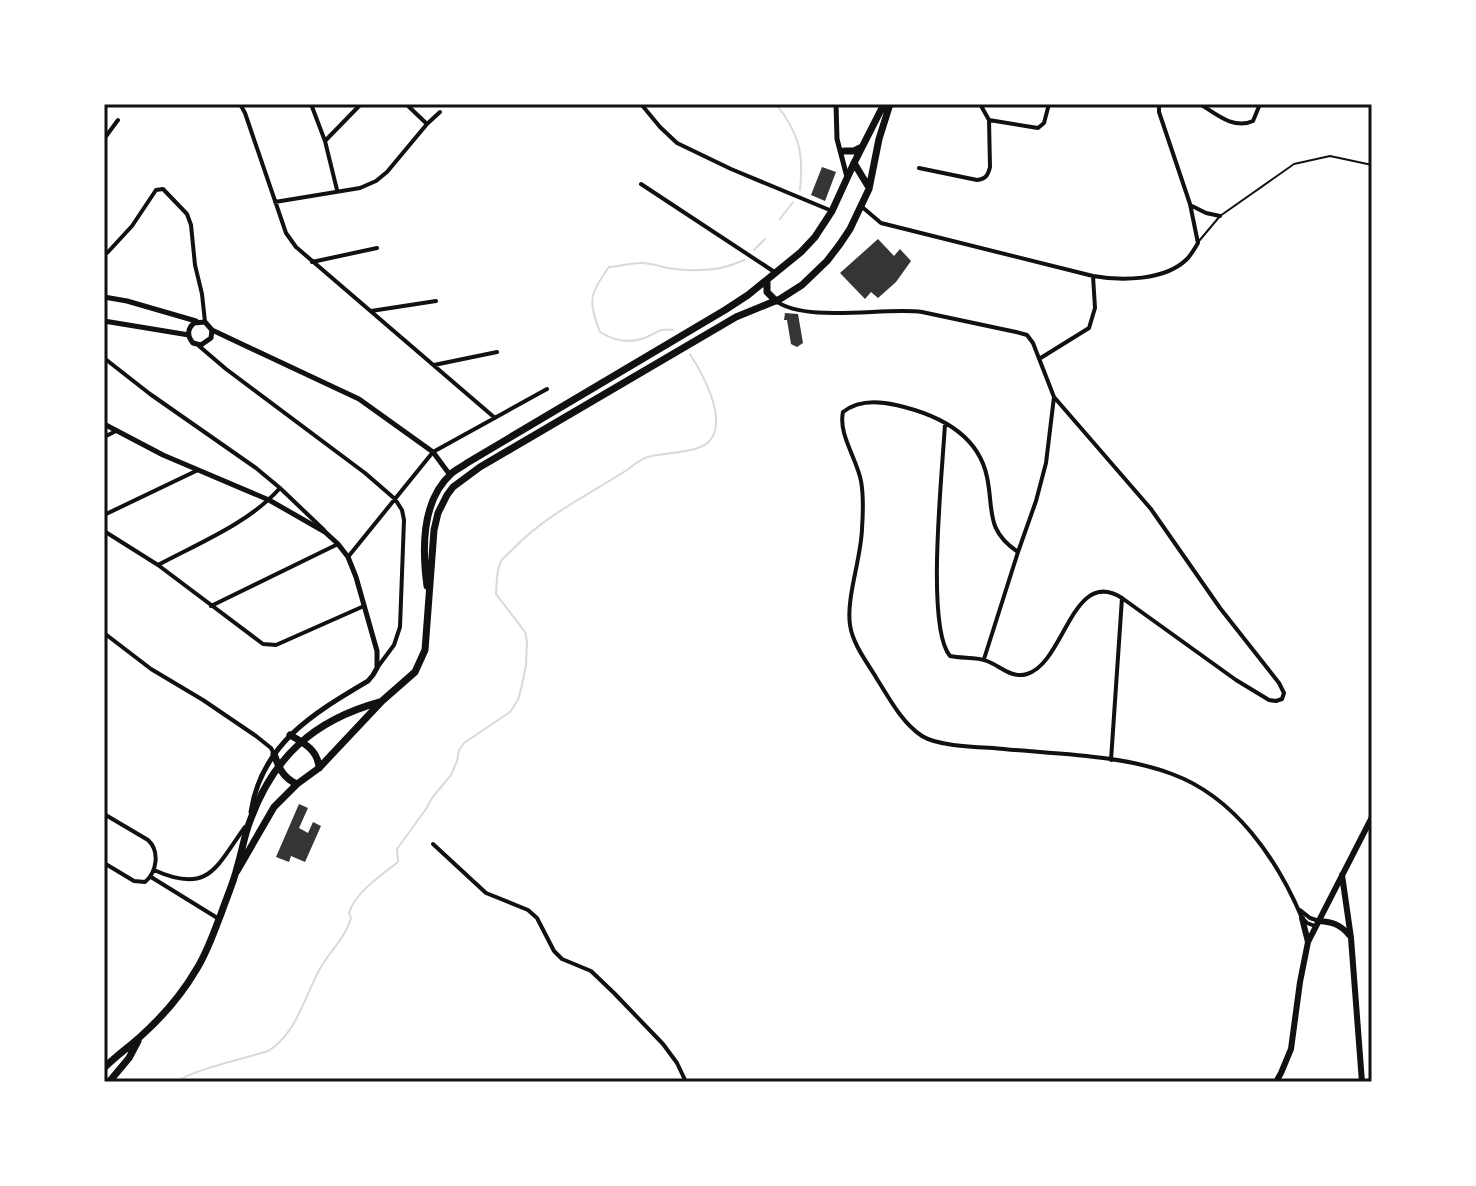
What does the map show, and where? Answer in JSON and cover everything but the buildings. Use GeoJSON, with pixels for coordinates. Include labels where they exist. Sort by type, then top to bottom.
{"type":"FeatureCollection","features":[{"type":"Feature","properties":{"kind":"main road"},"geometry":{"type":"LineString","coordinates":[[428,596],[424,568],[427,518],[431,503],[450,475],[725,310],[776,273],[808,245],[832,211],[884,104]]}},
{"type":"Feature","properties":{"kind":"main road"},"geometry":{"type":"LineString","coordinates":[[237,871],[274,807],[319,768],[382,701],[415,672],[422,657],[427,624],[436,519],[453,487],[505,452],[736,317],[776,301],[802,285],[827,261],[850,229],[869,189],[890,104]]}},
{"type":"Feature","properties":{"kind":"main road"},"geometry":{"type":"LineString","coordinates":[[844,151],[862,147]]}},
{"type":"Feature","properties":{"kind":"main road"},"geometry":{"type":"LineString","coordinates":[[854,163],[869,189]]}},
{"type":"Feature","properties":{"kind":"main road"},"geometry":{"type":"LineString","coordinates":[[847,177],[864,180]]}},
{"type":"Feature","properties":{"kind":"main road"},"geometry":{"type":"LineString","coordinates":[[767,280],[767,292],[776,301]]}},
{"type":"Feature","properties":{"kind":"main road"},"geometry":{"type":"LineString","coordinates":[[104,1068],[158,1019],[195,972],[210,944],[237,871],[250,820],[263,792],[289,751],[319,728],[382,701]]}},
{"type":"Feature","properties":{"kind":"main road"},"geometry":{"type":"LineString","coordinates":[[290,735],[314,753],[319,768]]}},
{"type":"Feature","properties":{"kind":"main road"},"geometry":{"type":"LineString","coordinates":[[274,754],[285,777],[297,784]]}},
{"type":"Feature","properties":{"kind":"main road"},"geometry":{"type":"LineString","coordinates":[[1276,1082],[1291,1049],[1308,942],[1372,817]]}},
{"type":"Feature","properties":{"kind":"main road"},"geometry":{"type":"LineString","coordinates":[[1342,875],[1351,938],[1363,1081]]}},
{"type":"Feature","properties":{"kind":"main road"},"geometry":{"type":"LineString","coordinates":[[1302,918],[1308,942]]}},
{"type":"Feature","properties":{"kind":"main road"},"geometry":{"type":"LineString","coordinates":[[1317,924],[1333,923],[1351,938]]}},
{"type":"Feature","properties":{"kind":"main road"},"geometry":{"type":"LineString","coordinates":[[109,1082],[129,1058],[140,1037]]}},
{"type":"Feature","properties":{"kind":"street"},"geometry":{"type":"LineString","coordinates":[[240,104],[286,233],[296,247],[495,418]]}},
{"type":"Feature","properties":{"kind":"street"},"geometry":{"type":"LineString","coordinates":[[311,104],[325,141],[337,190]]}},
{"type":"Feature","properties":{"kind":"street"},"geometry":{"type":"LineString","coordinates":[[325,141],[361,104]]}},
{"type":"Feature","properties":{"kind":"street"},"geometry":{"type":"LineString","coordinates":[[406,104],[427,124]]}},
{"type":"Feature","properties":{"kind":"street"},"geometry":{"type":"LineString","coordinates":[[641,104],[677,143],[832,211]]}},
{"type":"Feature","properties":{"kind":"street"},"geometry":{"type":"LineString","coordinates":[[836,104],[837,139],[847,177]]}},
{"type":"Feature","properties":{"kind":"street"},"geometry":{"type":"LineString","coordinates":[[919,168],[971,179],[985,178],[990,167],[989,120],[980,104]]}},
{"type":"Feature","properties":{"kind":"street"},"geometry":{"type":"LineString","coordinates":[[989,120],[1038,128],[1044,123],[1049,104]]}},
{"type":"Feature","properties":{"kind":"street"},"geometry":{"type":"LineString","coordinates":[[861,206],[881,223],[1093,276],[1115,280],[1156,274],[1187,259],[1198,243],[1190,204],[1159,104]]}},
{"type":"Feature","properties":{"kind":"street"},"geometry":{"type":"LineString","coordinates":[[1200,104],[1228,121],[1245,125],[1253,121],[1260,104]]}},
{"type":"Feature","properties":{"kind":"street"},"geometry":{"type":"LineString","coordinates":[[275,202],[360,188],[376,181],[440,112]]}},
{"type":"Feature","properties":{"kind":"street"},"geometry":{"type":"LineString","coordinates":[[104,139],[118,120]]}},
{"type":"Feature","properties":{"kind":"street"},"geometry":{"type":"LineString","coordinates":[[837,139],[854,163]]}},
{"type":"Feature","properties":{"kind":"street"},"geometry":{"type":"LineString","coordinates":[[641,184],[776,273]]}},
{"type":"Feature","properties":{"kind":"street"},"geometry":{"type":"LineString","coordinates":[[104,255],[132,226],[156,190],[163,189],[187,214],[191,225],[205,322],[212,330],[359,399],[433,452],[450,475]]}},
{"type":"Feature","properties":{"kind":"street"},"geometry":{"type":"LineString","coordinates":[[1190,204],[1198,211],[1220,216]]}},
{"type":"Feature","properties":{"kind":"street"},"geometry":{"type":"LineString","coordinates":[[312,262],[377,248]]}},
{"type":"Feature","properties":{"kind":"street"},"geometry":{"type":"LineString","coordinates":[[1039,359],[1089,328],[1095,308],[1093,276]]}},
{"type":"Feature","properties":{"kind":"street"},"geometry":{"type":"LineString","coordinates":[[104,297],[205,322]]}},
{"type":"Feature","properties":{"kind":"street"},"geometry":{"type":"LineString","coordinates":[[371,311],[436,301]]}},
{"type":"Feature","properties":{"kind":"street"},"geometry":{"type":"LineString","coordinates":[[776,301],[791,309],[866,313],[906,310],[1027,335],[1054,397],[1151,509],[1220,608],[1279,683],[1284,693],[1282,699],[1269,700],[1236,680],[1108,591],[1088,597],[1075,612],[1049,655],[1037,670],[1026,675],[1017,676],[984,659],[947,654],[941,636],[936,564],[945,423]]}},
{"type":"Feature","properties":{"kind":"street"},"geometry":{"type":"LineString","coordinates":[[104,321],[189,335]]}},
{"type":"Feature","properties":{"kind":"street"},"geometry":{"type":"LineString","coordinates":[[154,870],[172,878],[188,880],[214,871],[250,820],[253,800],[274,754],[312,715],[368,681],[394,645],[400,627],[404,520],[395,499],[190,340],[191,325],[197,322]]}},
{"type":"Feature","properties":{"kind":"street"},"geometry":{"type":"LineString","coordinates":[[197,345],[209,342],[212,330]]}},
{"type":"Feature","properties":{"kind":"street"},"geometry":{"type":"LineString","coordinates":[[434,365],[497,352]]}},
{"type":"Feature","properties":{"kind":"street"},"geometry":{"type":"LineString","coordinates":[[104,358],[256,468],[338,544],[348,557],[364,606],[377,651],[377,668]]}},
{"type":"Feature","properties":{"kind":"street"},"geometry":{"type":"LineString","coordinates":[[348,557],[433,452],[547,389]]}},
{"type":"Feature","properties":{"kind":"street"},"geometry":{"type":"LineString","coordinates":[[984,659],[1036,501],[1046,463],[1054,397]]}},
{"type":"Feature","properties":{"kind":"street"},"geometry":{"type":"LineString","coordinates":[[1018,552],[997,534],[987,475],[973,445],[961,432],[908,408],[889,403],[856,404],[843,412],[842,423],[858,471],[862,496],[862,542],[850,610],[851,632],[898,712],[923,737],[950,744],[1111,760],[1172,773],[1208,792],[1229,809],[1276,866],[1302,918],[1307,923],[1317,924]]}},
{"type":"Feature","properties":{"kind":"street"},"geometry":{"type":"LineString","coordinates":[[104,424],[163,455],[269,500],[325,532]]}},
{"type":"Feature","properties":{"kind":"street"},"geometry":{"type":"LineString","coordinates":[[104,437],[116,431]]}},
{"type":"Feature","properties":{"kind":"street"},"geometry":{"type":"LineString","coordinates":[[104,515],[198,470]]}},
{"type":"Feature","properties":{"kind":"street"},"geometry":{"type":"LineString","coordinates":[[158,565],[231,526],[269,500],[280,488]]}},
{"type":"Feature","properties":{"kind":"street"},"geometry":{"type":"LineString","coordinates":[[104,531],[158,565],[263,644],[276,645],[364,606]]}},
{"type":"Feature","properties":{"kind":"street"},"geometry":{"type":"LineString","coordinates":[[211,606],[338,544]]}},
{"type":"Feature","properties":{"kind":"street"},"geometry":{"type":"LineString","coordinates":[[1111,760],[1122,598]]}},
{"type":"Feature","properties":{"kind":"street"},"geometry":{"type":"LineString","coordinates":[[104,633],[151,669],[256,736],[274,754]]}},
{"type":"Feature","properties":{"kind":"street"},"geometry":{"type":"LineString","coordinates":[[104,814],[153,844],[156,852],[154,870],[145,882],[134,881],[104,863]]}},
{"type":"Feature","properties":{"kind":"street"},"geometry":{"type":"LineString","coordinates":[[433,844],[486,893],[528,910],[537,918],[554,951],[562,959],[591,971],[614,993],[663,1044],[686,1082]]}},
{"type":"Feature","properties":{"kind":"street"},"geometry":{"type":"LineString","coordinates":[[151,877],[219,919]]}},
{"type":"Feature","properties":{"kind":"street"},"geometry":{"type":"LineString","coordinates":[[1298,909],[1317,924]]}},
{"type":"Feature","properties":{"kind":"lane"},"geometry":{"type":"LineString","coordinates":[[1198,243],[1220,216],[1294,164],[1330,156],[1372,165]]}},
{"type":"Feature","properties":{"kind":"waterway"},"geometry":{"type":"LineString","coordinates":[[776,104],[790,124],[798,144],[800,190]]}},
{"type":"Feature","properties":{"kind":"waterway"},"geometry":{"type":"LineString","coordinates":[[780,219],[793,202]]}},
{"type":"Feature","properties":{"kind":"waterway"},"geometry":{"type":"LineString","coordinates":[[754,250],[765,239]]}},
{"type":"Feature","properties":{"kind":"waterway"},"geometry":{"type":"LineString","coordinates":[[673,330],[663,330],[630,341],[618,340],[600,332],[592,298],[609,267],[642,263],[706,270],[744,260]]}},
{"type":"Feature","properties":{"kind":"waterway"},"geometry":{"type":"LineString","coordinates":[[177,1082],[206,1069],[268,1051],[278,1044],[293,1024],[321,967],[346,931],[352,906],[369,885],[398,862],[397,849],[451,775],[459,750],[464,743],[510,712],[518,700],[526,665],[527,641],[525,632],[496,594],[498,571],[503,558],[552,516],[645,458],[682,452],[706,444],[711,439],[715,430],[715,407],[690,354]]}}]}
